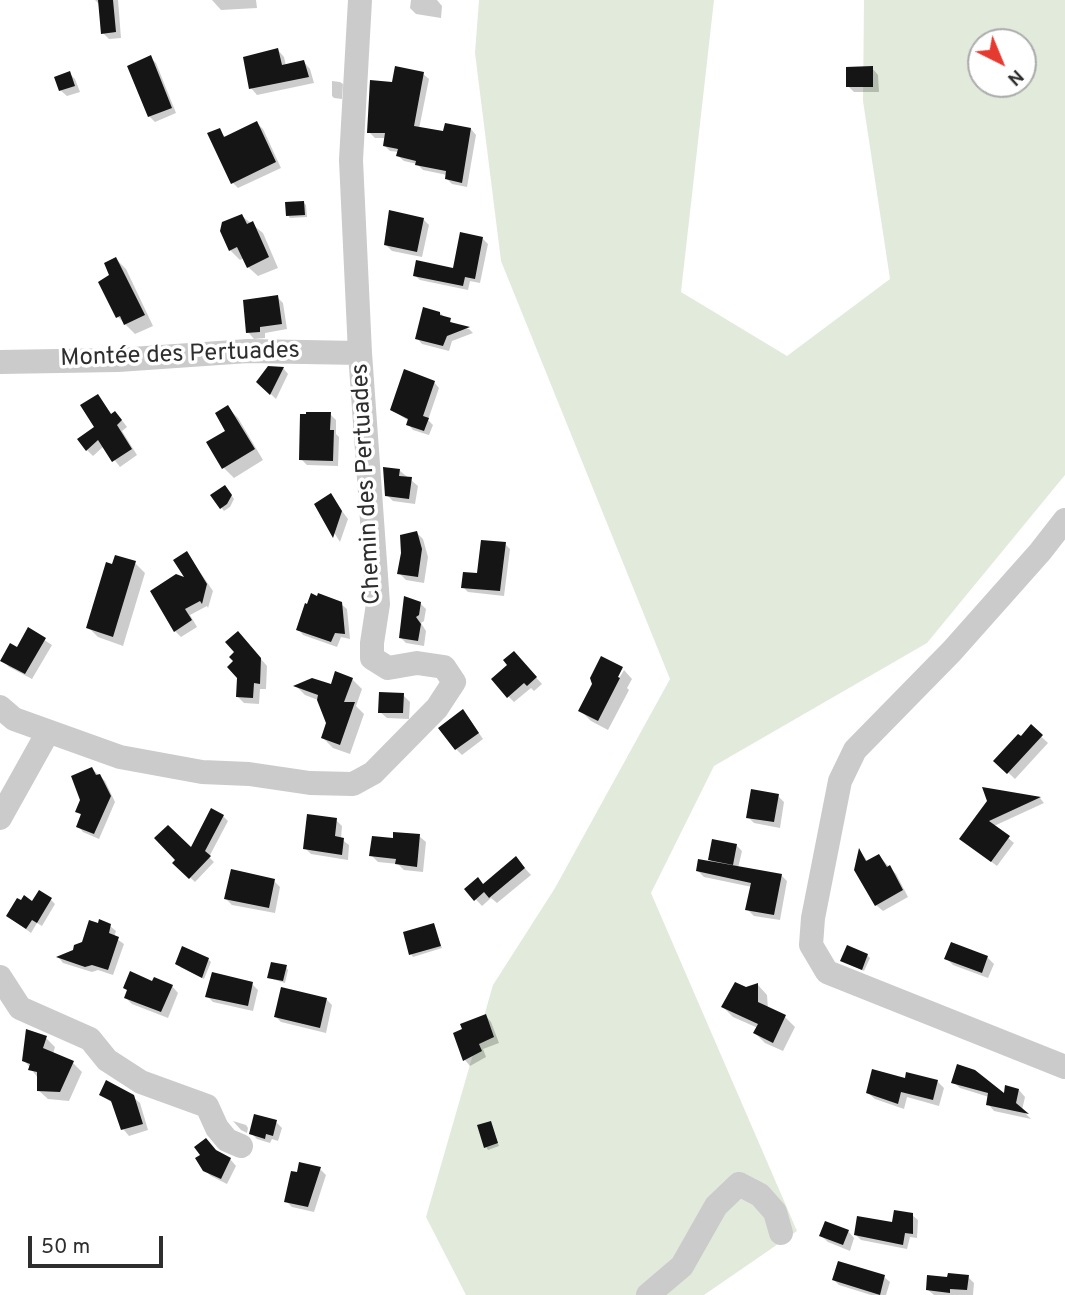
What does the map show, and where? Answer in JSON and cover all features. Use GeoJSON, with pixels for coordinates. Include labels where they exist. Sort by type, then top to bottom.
{"type":"FeatureCollection","features":[{"type":"Feature","properties":{"kind":"street","name":"Chemin des Pertuades"},"geometry":{"type":"LineString","coordinates":[[0,707],[14,719],[120,757],[188,769],[250,774],[310,783],[353,784],[373,773],[436,708],[454,682],[444,667],[417,663],[388,668],[372,658],[378,604],[360,352],[351,160],[360,0]]}},
{"type":"Feature","properties":{"kind":"street","name":"Montée des Pertuades"},"geometry":{"type":"LineString","coordinates":[[0,362],[118,360],[273,351],[360,352]]}},
{"type":"Feature","properties":{"kind":"street"},"geometry":{"type":"LineString","coordinates":[[1065,520],[952,651],[855,750],[840,781],[813,918],[811,946],[827,972],[1065,1067]]}},
{"type":"Feature","properties":{"kind":"street"},"geometry":{"type":"LineString","coordinates":[[0,818],[48,732]]}},
{"type":"Feature","properties":{"kind":"street"},"geometry":{"type":"LineString","coordinates":[[0,976],[20,1008],[90,1039],[107,1060],[141,1082],[206,1106],[217,1128],[227,1140],[241,1146]]}},
{"type":"Feature","properties":{"kind":"street"},"geometry":{"type":"LineString","coordinates":[[648,1295],[682,1266],[716,1206],[739,1184],[760,1195],[775,1212],[781,1233]]}},
{"type":"Feature","properties":{"kind":"green space"},"geometry":{"type":"Polygon","coordinates":[[[479,0],[714,0],[681,292],[787,356],[890,279],[863,101],[864,0],[1065,0],[1065,475],[927,643],[714,766],[651,893],[797,1231],[704,1295],[466,1295],[426,1217],[493,985],[555,888],[670,679],[501,261],[475,53],[479,0]]]}},
{"type":"Feature","properties":{"kind":"building"},"geometry":{"type":"Polygon","coordinates":[[[98,0],[113,0],[116,32],[101,34],[98,0]]]}},
{"type":"Feature","properties":{"kind":"building"},"geometry":{"type":"Polygon","coordinates":[[[278,48],[282,65],[304,60],[309,77],[249,89],[243,57],[278,48]]]}},
{"type":"Feature","properties":{"kind":"building"},"geometry":{"type":"Polygon","coordinates":[[[151,55],[172,108],[148,117],[127,66],[151,55]]]}},
{"type":"Feature","properties":{"kind":"building"},"geometry":{"type":"Polygon","coordinates":[[[395,66],[424,72],[414,126],[443,131],[445,123],[471,128],[462,183],[445,179],[446,171],[415,165],[416,161],[396,156],[398,149],[383,146],[385,133],[367,133],[370,80],[392,82],[395,66]]]}},
{"type":"Feature","properties":{"kind":"building"},"geometry":{"type":"Polygon","coordinates":[[[873,66],[873,87],[846,87],[846,67],[873,66]]]}},
{"type":"Feature","properties":{"kind":"building"},"geometry":{"type":"Polygon","coordinates":[[[70,71],[75,86],[59,91],[54,77],[70,71]]]}},
{"type":"Feature","properties":{"kind":"building"},"geometry":{"type":"Polygon","coordinates":[[[257,121],[276,162],[231,184],[207,133],[220,128],[224,137],[257,121]]]}},
{"type":"Feature","properties":{"kind":"building"},"geometry":{"type":"Polygon","coordinates":[[[304,201],[305,215],[286,216],[285,202],[304,201]]]}},
{"type":"Feature","properties":{"kind":"building"},"geometry":{"type":"Polygon","coordinates":[[[389,210],[424,218],[417,252],[384,245],[389,210]]]}},
{"type":"Feature","properties":{"kind":"building"},"geometry":{"type":"Polygon","coordinates":[[[242,214],[247,224],[253,221],[269,257],[247,268],[237,247],[229,251],[220,231],[222,222],[242,214]]]}},
{"type":"Feature","properties":{"kind":"building"},"geometry":{"type":"Polygon","coordinates":[[[460,232],[483,237],[475,279],[465,277],[463,286],[413,276],[416,260],[453,268],[460,232]]]}},
{"type":"Feature","properties":{"kind":"building"},"geometry":{"type":"Polygon","coordinates":[[[116,257],[145,315],[124,325],[120,316],[116,318],[98,282],[109,275],[104,263],[116,257]]]}},
{"type":"Feature","properties":{"kind":"building"},"geometry":{"type":"Polygon","coordinates":[[[278,295],[282,324],[260,327],[260,332],[246,333],[243,300],[278,295]]]}},
{"type":"Feature","properties":{"kind":"building"},"geometry":{"type":"Polygon","coordinates":[[[423,307],[451,318],[450,322],[470,327],[447,336],[443,346],[415,339],[423,307]]]}},
{"type":"Feature","properties":{"kind":"building"},"geometry":{"type":"Polygon","coordinates":[[[268,366],[284,367],[270,395],[256,382],[268,366]]]}},
{"type":"Feature","properties":{"kind":"building"},"geometry":{"type":"Polygon","coordinates":[[[404,369],[435,381],[423,416],[429,418],[424,431],[406,425],[408,419],[390,410],[404,369]]]}},
{"type":"Feature","properties":{"kind":"building"},"geometry":{"type":"Polygon","coordinates":[[[98,394],[111,414],[115,411],[122,420],[117,425],[132,449],[112,462],[98,440],[86,451],[77,439],[94,427],[80,405],[98,394]]]}},
{"type":"Feature","properties":{"kind":"building"},"geometry":{"type":"Polygon","coordinates":[[[228,405],[255,449],[222,469],[206,442],[225,431],[215,413],[228,405]]]}},
{"type":"Feature","properties":{"kind":"building"},"geometry":{"type":"Polygon","coordinates":[[[331,412],[330,430],[334,430],[333,461],[299,460],[300,414],[331,412]]]}},
{"type":"Feature","properties":{"kind":"building"},"geometry":{"type":"Polygon","coordinates":[[[383,467],[400,469],[399,476],[412,477],[409,499],[385,496],[383,467]]]}},
{"type":"Feature","properties":{"kind":"building"},"geometry":{"type":"Polygon","coordinates":[[[225,485],[232,495],[220,509],[210,495],[225,485]]]}},
{"type":"Feature","properties":{"kind":"building"},"geometry":{"type":"Polygon","coordinates":[[[331,493],[342,511],[333,538],[314,504],[331,493]]]}},
{"type":"Feature","properties":{"kind":"building"},"geometry":{"type":"Polygon","coordinates":[[[417,531],[422,549],[418,577],[397,574],[401,553],[400,535],[417,531]]]}},
{"type":"Feature","properties":{"kind":"building"},"geometry":{"type":"Polygon","coordinates":[[[481,540],[506,542],[500,591],[461,588],[463,572],[477,573],[481,540]]]}},
{"type":"Feature","properties":{"kind":"building"},"geometry":{"type":"Polygon","coordinates":[[[187,551],[207,584],[202,604],[200,601],[185,609],[192,620],[174,632],[150,591],[176,574],[184,577],[173,560],[187,551]]]}},
{"type":"Feature","properties":{"kind":"building"},"geometry":{"type":"Polygon","coordinates":[[[115,555],[136,561],[113,637],[86,628],[106,562],[112,564],[115,555]]]}},
{"type":"Feature","properties":{"kind":"building"},"geometry":{"type":"Polygon","coordinates":[[[311,593],[342,602],[345,634],[335,633],[331,642],[296,630],[311,593]]]}},
{"type":"Feature","properties":{"kind":"building"},"geometry":{"type":"Polygon","coordinates":[[[404,596],[421,602],[419,615],[416,617],[421,624],[418,641],[399,638],[404,596]]]}},
{"type":"Feature","properties":{"kind":"building"},"geometry":{"type":"Polygon","coordinates":[[[28,627],[46,638],[25,674],[0,661],[10,643],[17,647],[28,627]]]}},
{"type":"Feature","properties":{"kind":"building"},"geometry":{"type":"Polygon","coordinates":[[[238,631],[261,658],[260,684],[254,683],[253,698],[236,697],[237,678],[227,667],[233,661],[229,657],[234,652],[225,642],[238,631]]]}},
{"type":"Feature","properties":{"kind":"building"},"geometry":{"type":"Polygon","coordinates":[[[514,651],[537,677],[527,686],[524,683],[507,698],[491,679],[507,665],[503,660],[514,651]]]}},
{"type":"Feature","properties":{"kind":"building"},"geometry":{"type":"Polygon","coordinates":[[[601,656],[623,667],[598,721],[578,711],[592,684],[590,678],[601,656]]]}},
{"type":"Feature","properties":{"kind":"building"},"geometry":{"type":"Polygon","coordinates":[[[335,671],[353,678],[344,702],[355,702],[340,745],[321,738],[326,723],[317,700],[318,695],[293,686],[312,678],[331,684],[335,671]]]}},
{"type":"Feature","properties":{"kind":"building"},"geometry":{"type":"Polygon","coordinates":[[[379,692],[404,693],[403,713],[378,713],[379,692]]]}},
{"type":"Feature","properties":{"kind":"building"},"geometry":{"type":"Polygon","coordinates":[[[463,709],[479,733],[455,750],[438,728],[463,709]]]}},
{"type":"Feature","properties":{"kind":"building"},"geometry":{"type":"Polygon","coordinates":[[[1031,724],[1043,735],[1007,774],[993,761],[1031,724]]]}},
{"type":"Feature","properties":{"kind":"building"},"geometry":{"type":"Polygon","coordinates":[[[92,767],[96,775],[100,774],[111,796],[94,834],[76,827],[81,814],[75,812],[80,800],[71,776],[92,767]]]}},
{"type":"Feature","properties":{"kind":"building"},"geometry":{"type":"Polygon","coordinates":[[[982,787],[1041,797],[989,821],[1010,836],[991,862],[959,839],[987,801],[982,787]]]}},
{"type":"Feature","properties":{"kind":"building"},"geometry":{"type":"Polygon","coordinates":[[[751,789],[779,794],[774,822],[746,818],[751,789]]]}},
{"type":"Feature","properties":{"kind":"building"},"geometry":{"type":"Polygon","coordinates":[[[211,808],[224,815],[205,851],[211,856],[189,879],[172,863],[175,860],[154,838],[168,825],[191,847],[211,808]]]}},
{"type":"Feature","properties":{"kind":"building"},"geometry":{"type":"Polygon","coordinates":[[[307,814],[337,818],[335,836],[344,838],[342,855],[303,849],[307,814]]]}},
{"type":"Feature","properties":{"kind":"building"},"geometry":{"type":"Polygon","coordinates":[[[393,832],[420,834],[417,867],[395,864],[396,859],[369,856],[372,836],[393,838],[393,832]]]}},
{"type":"Feature","properties":{"kind":"building"},"geometry":{"type":"Polygon","coordinates":[[[712,839],[737,844],[733,865],[708,860],[712,839]]]}},
{"type":"Feature","properties":{"kind":"building"},"geometry":{"type":"Polygon","coordinates":[[[859,848],[866,861],[879,854],[887,867],[890,865],[903,890],[875,906],[854,870],[859,848]]]}},
{"type":"Feature","properties":{"kind":"building"},"geometry":{"type":"Polygon","coordinates":[[[516,856],[525,868],[489,898],[484,892],[474,901],[464,889],[478,877],[483,884],[516,856]]]}},
{"type":"Feature","properties":{"kind":"building"},"geometry":{"type":"Polygon","coordinates":[[[698,859],[782,874],[774,915],[745,910],[751,883],[696,871],[698,859]]]}},
{"type":"Feature","properties":{"kind":"building"},"geometry":{"type":"Polygon","coordinates":[[[231,869],[275,879],[269,908],[224,899],[231,869]]]}},
{"type":"Feature","properties":{"kind":"building"},"geometry":{"type":"Polygon","coordinates":[[[39,890],[52,898],[37,923],[32,920],[26,929],[6,916],[17,898],[21,900],[24,895],[32,901],[39,890]]]}},
{"type":"Feature","properties":{"kind":"building"},"geometry":{"type":"Polygon","coordinates":[[[99,919],[111,924],[109,933],[119,937],[108,970],[92,965],[85,967],[56,957],[73,950],[74,945],[82,942],[89,920],[98,923],[99,919]]]}},
{"type":"Feature","properties":{"kind":"building"},"geometry":{"type":"Polygon","coordinates":[[[434,923],[441,946],[409,955],[403,932],[434,923]]]}},
{"type":"Feature","properties":{"kind":"building"},"geometry":{"type":"Polygon","coordinates":[[[951,942],[988,956],[982,973],[944,959],[951,942]]]}},
{"type":"Feature","properties":{"kind":"building"},"geometry":{"type":"Polygon","coordinates":[[[847,945],[868,954],[862,970],[840,961],[847,945]]]}},
{"type":"Feature","properties":{"kind":"building"},"geometry":{"type":"Polygon","coordinates":[[[182,946],[209,958],[202,978],[175,964],[182,946]]]}},
{"type":"Feature","properties":{"kind":"building"},"geometry":{"type":"Polygon","coordinates":[[[271,962],[287,965],[283,981],[267,978],[271,962]]]}},
{"type":"Feature","properties":{"kind":"building"},"geometry":{"type":"Polygon","coordinates":[[[130,971],[152,981],[154,977],[173,985],[161,1012],[124,998],[127,990],[123,988],[130,971]]]}},
{"type":"Feature","properties":{"kind":"building"},"geometry":{"type":"Polygon","coordinates":[[[212,972],[253,982],[248,1006],[205,997],[212,972]]]}},
{"type":"Feature","properties":{"kind":"building"},"geometry":{"type":"Polygon","coordinates":[[[735,982],[746,987],[758,983],[758,1002],[786,1015],[773,1043],[753,1033],[758,1024],[721,1007],[735,982]]]}},
{"type":"Feature","properties":{"kind":"building"},"geometry":{"type":"Polygon","coordinates":[[[281,987],[327,998],[320,1028],[274,1017],[281,987]]]}},
{"type":"Feature","properties":{"kind":"building"},"geometry":{"type":"Polygon","coordinates":[[[486,1014],[494,1037],[479,1044],[482,1051],[463,1061],[453,1033],[462,1029],[460,1024],[486,1014]]]}},
{"type":"Feature","properties":{"kind":"building"},"geometry":{"type":"Polygon","coordinates":[[[26,1029],[47,1036],[43,1048],[74,1061],[60,1092],[37,1091],[37,1072],[28,1070],[30,1064],[22,1061],[26,1029]]]}},
{"type":"Feature","properties":{"kind":"building"},"geometry":{"type":"Polygon","coordinates":[[[957,1064],[975,1070],[1004,1093],[1005,1085],[1019,1089],[1016,1103],[1029,1114],[986,1105],[988,1093],[951,1083],[957,1064]]]}},
{"type":"Feature","properties":{"kind":"building"},"geometry":{"type":"Polygon","coordinates":[[[872,1069],[905,1078],[906,1072],[938,1080],[933,1100],[901,1092],[898,1104],[866,1093],[872,1069]]]}},
{"type":"Feature","properties":{"kind":"building"},"geometry":{"type":"Polygon","coordinates":[[[106,1080],[134,1095],[143,1124],[121,1130],[111,1101],[99,1095],[106,1080]]]}},
{"type":"Feature","properties":{"kind":"building"},"geometry":{"type":"Polygon","coordinates":[[[254,1114],[277,1120],[273,1136],[266,1134],[265,1139],[249,1134],[254,1114]]]}},
{"type":"Feature","properties":{"kind":"building"},"geometry":{"type":"Polygon","coordinates":[[[491,1121],[498,1143],[484,1148],[477,1125],[491,1121]]]}},
{"type":"Feature","properties":{"kind":"building"},"geometry":{"type":"Polygon","coordinates":[[[206,1138],[216,1150],[231,1158],[221,1179],[203,1171],[195,1158],[200,1155],[194,1147],[206,1138]]]}},
{"type":"Feature","properties":{"kind":"building"},"geometry":{"type":"Polygon","coordinates":[[[299,1162],[321,1167],[308,1207],[284,1202],[291,1171],[297,1172],[299,1162]]]}},
{"type":"Feature","properties":{"kind":"building"},"geometry":{"type":"Polygon","coordinates":[[[894,1210],[913,1213],[913,1234],[905,1233],[903,1245],[854,1235],[857,1216],[892,1222],[894,1210]]]}},
{"type":"Feature","properties":{"kind":"building"},"geometry":{"type":"Polygon","coordinates":[[[825,1221],[849,1230],[843,1245],[819,1236],[825,1221]]]}},
{"type":"Feature","properties":{"kind":"building"},"geometry":{"type":"Polygon","coordinates":[[[838,1261],[885,1275],[880,1295],[832,1280],[838,1261]]]}},
{"type":"Feature","properties":{"kind":"building"},"geometry":{"type":"Polygon","coordinates":[[[948,1273],[969,1275],[967,1290],[950,1289],[950,1293],[926,1290],[927,1275],[947,1277],[948,1273]]]}}]}
